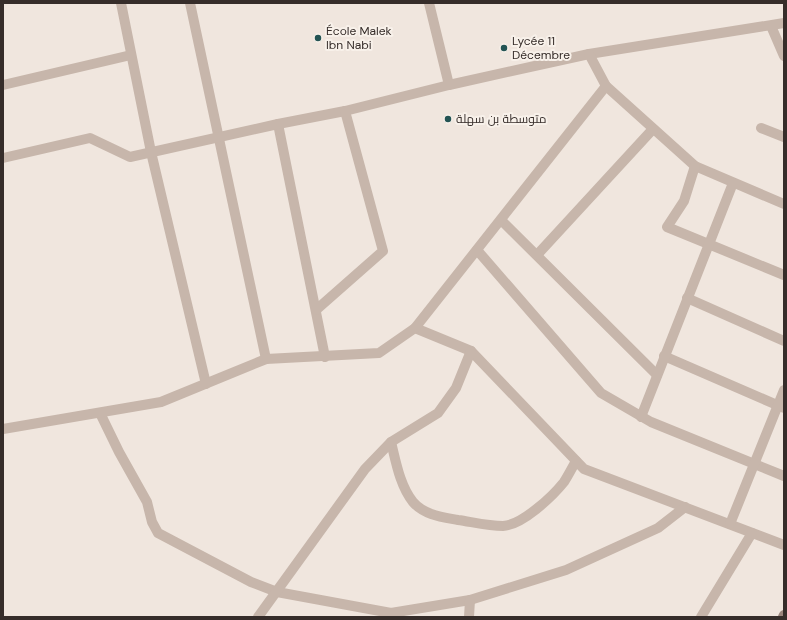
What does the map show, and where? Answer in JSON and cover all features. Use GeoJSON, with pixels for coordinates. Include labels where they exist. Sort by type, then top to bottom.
{"type":"FeatureCollection","features":[{"type":"Feature","properties":{"kind":"street"},"geometry":{"type":"LineString","coordinates":[[121,3],[152,152],[206,384]]}},
{"type":"Feature","properties":{"kind":"street"},"geometry":{"type":"LineString","coordinates":[[190,3],[266,358]]}},
{"type":"Feature","properties":{"kind":"street"},"geometry":{"type":"LineString","coordinates":[[429,3],[449,85]]}},
{"type":"Feature","properties":{"kind":"street"},"geometry":{"type":"LineString","coordinates":[[3,158],[90,138],[130,157],[278,124],[345,111],[449,85],[588,54],[784,23]]}},
{"type":"Feature","properties":{"kind":"street"},"geometry":{"type":"LineString","coordinates":[[771,26],[784,56]]}},
{"type":"Feature","properties":{"kind":"street"},"geometry":{"type":"LineString","coordinates":[[588,54],[606,86],[695,166],[784,204]]}},
{"type":"Feature","properties":{"kind":"street"},"geometry":{"type":"LineString","coordinates":[[3,85],[131,55]]}},
{"type":"Feature","properties":{"kind":"street"},"geometry":{"type":"LineString","coordinates":[[3,429],[161,402],[266,358],[325,357],[379,353],[415,328],[606,86]]}},
{"type":"Feature","properties":{"kind":"street"},"geometry":{"type":"LineString","coordinates":[[316,310],[383,251],[345,111]]}},
{"type":"Feature","properties":{"kind":"street"},"geometry":{"type":"LineString","coordinates":[[278,124],[325,357]]}},
{"type":"Feature","properties":{"kind":"street"},"geometry":{"type":"LineString","coordinates":[[761,128],[784,137]]}},
{"type":"Feature","properties":{"kind":"street"},"geometry":{"type":"LineString","coordinates":[[537,256],[653,129]]}},
{"type":"Feature","properties":{"kind":"street"},"geometry":{"type":"LineString","coordinates":[[695,166],[684,201],[667,227],[784,275]]}},
{"type":"Feature","properties":{"kind":"street"},"geometry":{"type":"LineString","coordinates":[[641,416],[733,183]]}},
{"type":"Feature","properties":{"kind":"street"},"geometry":{"type":"LineString","coordinates":[[501,220],[657,375]]}},
{"type":"Feature","properties":{"kind":"street"},"geometry":{"type":"LineString","coordinates":[[477,250],[601,393],[651,422],[784,476]]}},
{"type":"Feature","properties":{"kind":"street"},"geometry":{"type":"LineString","coordinates":[[687,298],[784,341]]}},
{"type":"Feature","properties":{"kind":"street"},"geometry":{"type":"LineString","coordinates":[[415,328],[471,351],[584,469],[784,544]]}},
{"type":"Feature","properties":{"kind":"street"},"geometry":{"type":"LineString","coordinates":[[258,617],[365,469],[391,442],[438,413],[456,388],[471,351]]}},
{"type":"Feature","properties":{"kind":"street"},"geometry":{"type":"LineString","coordinates":[[664,356],[781,406]]}},
{"type":"Feature","properties":{"kind":"street"},"geometry":{"type":"LineString","coordinates":[[730,524],[754,464],[781,406],[784,390]]}},
{"type":"Feature","properties":{"kind":"street"},"geometry":{"type":"LineString","coordinates":[[100,413],[119,452],[147,502],[152,522],[158,533],[251,582],[276,592],[391,613],[470,600],[566,570],[658,528],[685,507]]}},
{"type":"Feature","properties":{"kind":"street"},"geometry":{"type":"LineString","coordinates":[[391,442],[398,470],[408,493],[414,502],[424,511],[444,518],[504,526],[518,523],[534,511],[563,482],[576,461]]}},
{"type":"Feature","properties":{"kind":"street"},"geometry":{"type":"LineString","coordinates":[[701,617],[752,533]]}},
{"type":"Feature","properties":{"kind":"street"},"geometry":{"type":"LineString","coordinates":[[469,617],[470,600]]}},
{"type":"Feature","properties":{"kind":"place","name":"École Malek Ibn Nabi"},"geometry":{"type":"Point","coordinates":[318,38]}},
{"type":"Feature","properties":{"kind":"place","name":"Lycée 11 Décembre"},"geometry":{"type":"Point","coordinates":[504,48]}},
{"type":"Feature","properties":{"kind":"place","name":"متوسطة بن سهلة"},"geometry":{"type":"Point","coordinates":[448,119]}}]}
